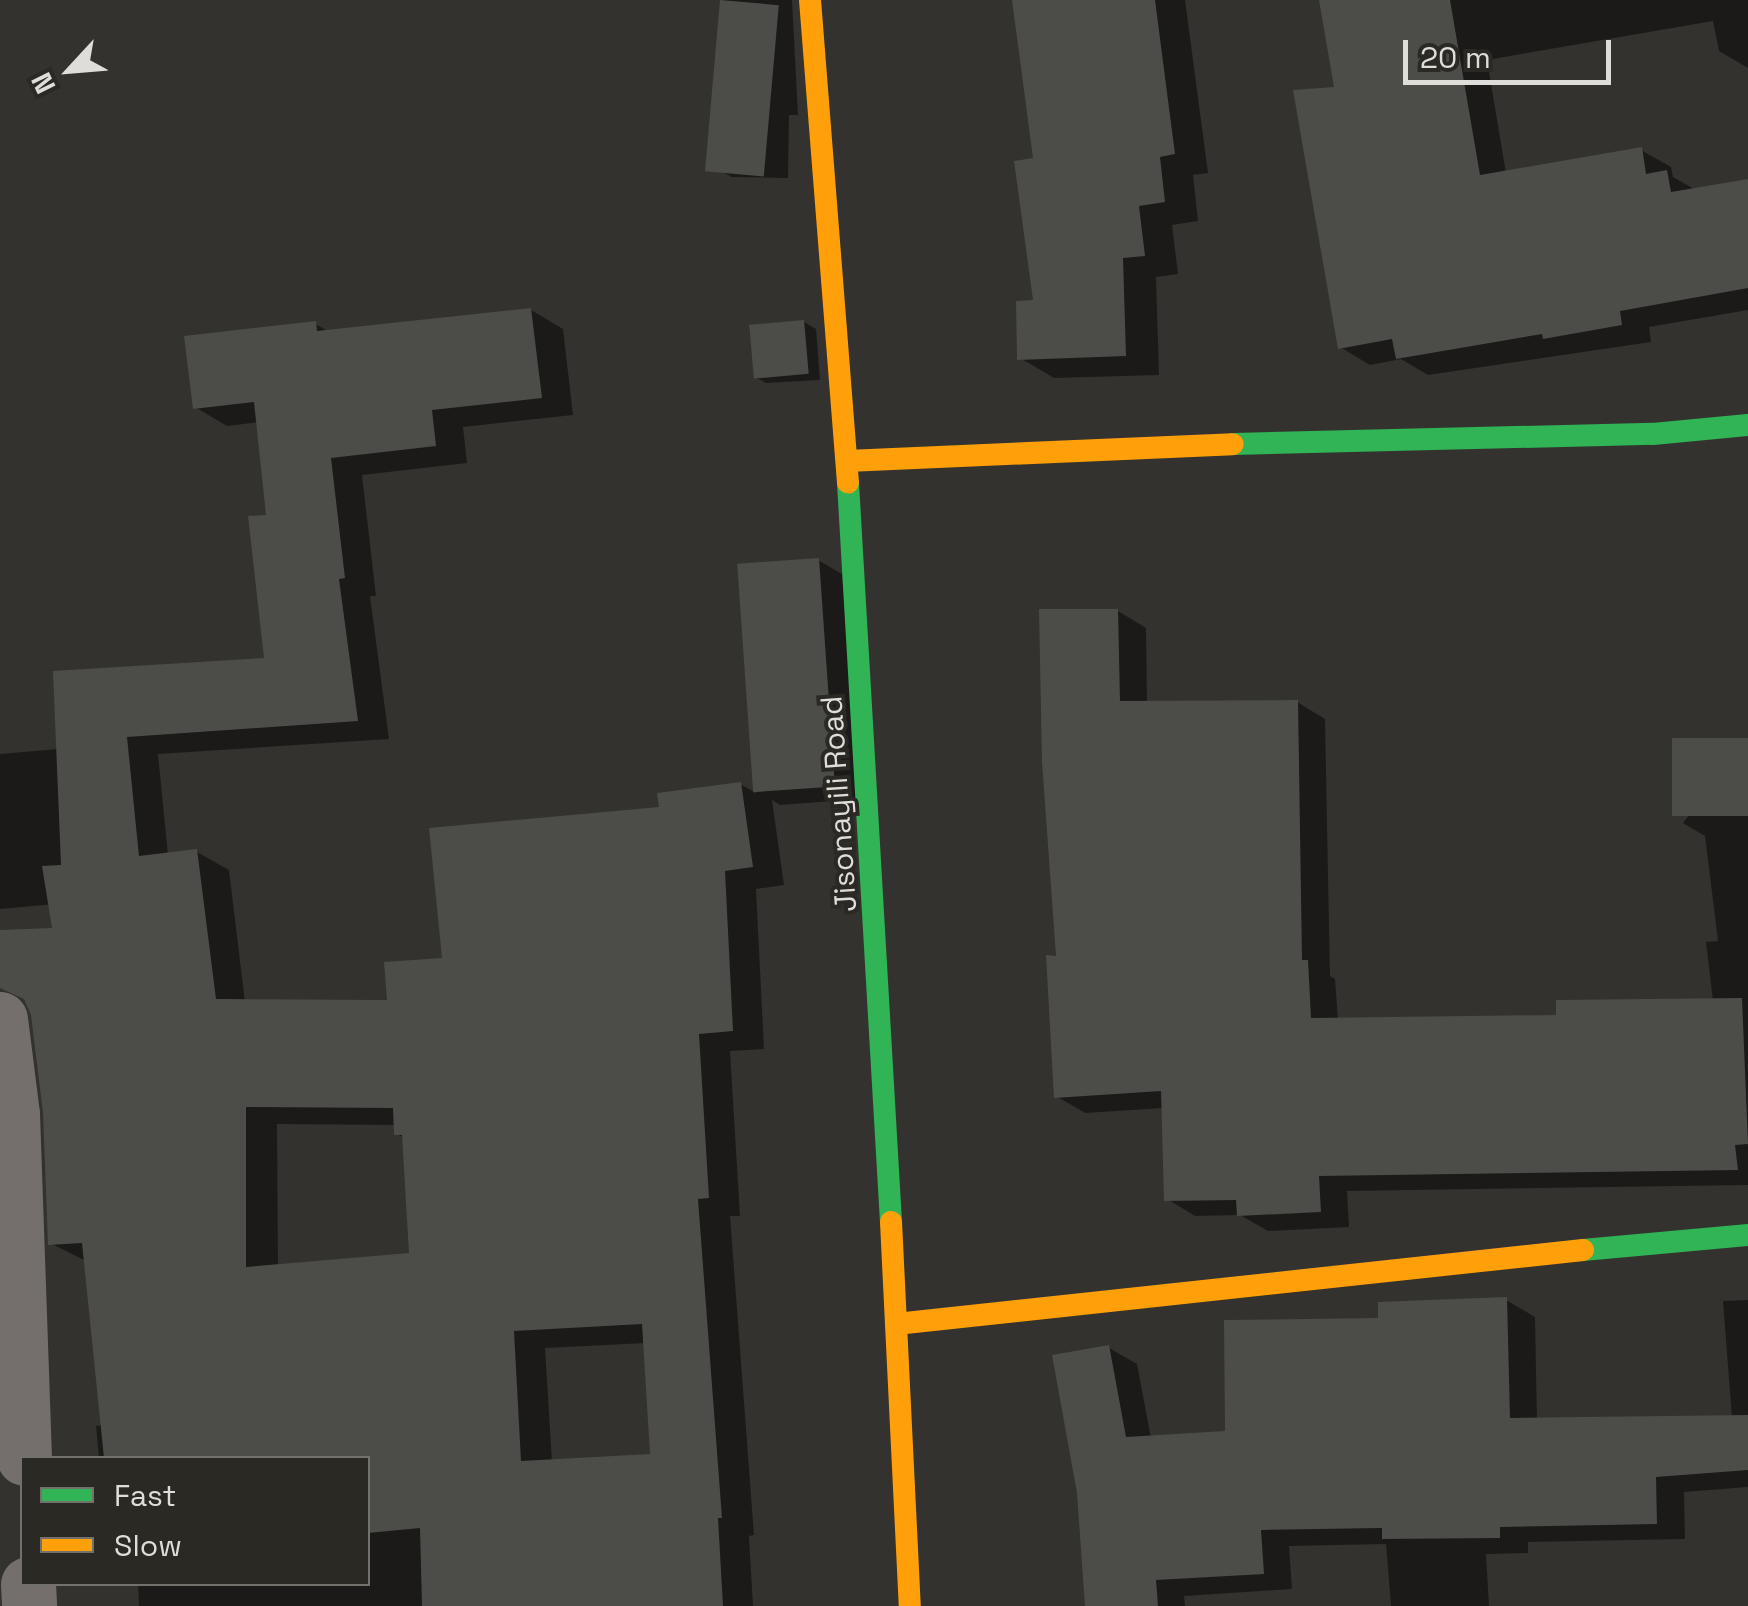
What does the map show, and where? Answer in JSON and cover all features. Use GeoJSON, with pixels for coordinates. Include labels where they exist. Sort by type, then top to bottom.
{"type":"FeatureCollection","features":[{"type":"Feature","properties":{"kind":"street","name":"Jisonayili Road"},"geometry":{"type":"LineString","coordinates":[[810,0],[847,461],[910,1606]]}},
{"type":"Feature","properties":{"kind":"street"},"geometry":{"type":"LineString","coordinates":[[847,461],[1360,439],[1653,434],[1748,425]]}},
{"type":"Feature","properties":{"kind":"street"},"geometry":{"type":"LineString","coordinates":[[0,1019],[12,1114],[24,1456]]}},
{"type":"Feature","properties":{"kind":"street"},"geometry":{"type":"LineString","coordinates":[[896,1324],[1482,1259],[1748,1235]]}},
{"type":"Feature","properties":{"kind":"building"},"geometry":{"type":"Polygon","coordinates":[[[720,0],[779,5],[764,176],[705,171],[720,0]]]}},
{"type":"Feature","properties":{"kind":"building"},"geometry":{"type":"Polygon","coordinates":[[[1012,0],[1155,0],[1175,154],[1160,157],[1165,202],[1139,206],[1145,256],[1123,258],[1126,356],[1017,360],[1016,301],[1033,300],[1014,161],[1033,158],[1012,0]]]}},
{"type":"Feature","properties":{"kind":"building"},"geometry":{"type":"Polygon","coordinates":[[[1319,0],[1450,0],[1480,175],[1642,147],[1646,174],[1667,170],[1671,192],[1748,179],[1748,288],[1620,311],[1622,325],[1543,339],[1542,334],[1396,359],[1392,339],[1338,349],[1293,90],[1334,87],[1319,0]]]}},
{"type":"Feature","properties":{"kind":"building"},"geometry":{"type":"Polygon","coordinates":[[[531,308],[542,398],[432,410],[436,446],[331,458],[345,578],[339,579],[358,721],[127,737],[139,856],[197,849],[216,999],[387,1000],[384,962],[442,958],[429,828],[659,807],[657,793],[741,782],[753,867],[725,871],[733,1031],[699,1034],[709,1198],[698,1199],[722,1518],[718,1518],[723,1606],[422,1606],[420,1528],[370,1533],[370,1456],[104,1456],[82,1243],[48,1245],[43,1113],[31,1015],[24,999],[0,988],[0,930],[52,928],[42,866],[61,865],[53,671],[264,658],[248,516],[266,515],[254,402],[193,409],[184,336],[316,321],[317,331],[531,308]],[[246,1107],[246,1267],[409,1253],[402,1135],[394,1135],[393,1108],[246,1107]],[[642,1324],[514,1331],[521,1461],[650,1454],[642,1324]]]}},
{"type":"Feature","properties":{"kind":"building"},"geometry":{"type":"Polygon","coordinates":[[[804,320],[809,374],[754,379],[749,325],[804,320]]]}},
{"type":"Feature","properties":{"kind":"building"},"geometry":{"type":"Polygon","coordinates":[[[819,558],[835,786],[753,792],[737,564],[819,558]]]}},
{"type":"Feature","properties":{"kind":"building"},"geometry":{"type":"Polygon","coordinates":[[[1039,609],[1118,609],[1120,701],[1298,700],[1302,960],[1308,960],[1311,1018],[1556,1015],[1556,1000],[1742,998],[1748,1144],[1735,1145],[1738,1170],[1319,1176],[1321,1212],[1237,1216],[1236,1200],[1164,1201],[1161,1091],[1054,1098],[1046,955],[1056,956],[1042,762],[1039,609]]]}},
{"type":"Feature","properties":{"kind":"building"},"geometry":{"type":"Polygon","coordinates":[[[1672,738],[1748,738],[1748,816],[1672,816],[1672,738]]]}},
{"type":"Feature","properties":{"kind":"building"},"geometry":{"type":"Polygon","coordinates":[[[1507,1297],[1510,1418],[1748,1415],[1748,1470],[1656,1477],[1657,1524],[1500,1527],[1500,1538],[1382,1539],[1382,1528],[1261,1530],[1264,1574],[1156,1580],[1158,1606],[1085,1606],[1077,1493],[1052,1355],[1109,1345],[1126,1437],[1225,1431],[1224,1320],[1378,1318],[1378,1302],[1507,1297]]]}},
{"type":"Feature","properties":{"kind":"traffic: fast"},"geometry":{"type":"LineString","coordinates":[[1233,444],[1653,434],[1748,425]]}},
{"type":"Feature","properties":{"kind":"traffic: fast"},"geometry":{"type":"LineString","coordinates":[[848,483],[891,1222]]}},
{"type":"Feature","properties":{"kind":"traffic: fast"},"geometry":{"type":"LineString","coordinates":[[1583,1250],[1748,1235]]}},
{"type":"Feature","properties":{"kind":"traffic: slow"},"geometry":{"type":"LineString","coordinates":[[810,0],[848,483]]}},
{"type":"Feature","properties":{"kind":"traffic: slow"},"geometry":{"type":"LineString","coordinates":[[847,461],[1233,444]]}},
{"type":"Feature","properties":{"kind":"traffic: slow"},"geometry":{"type":"LineString","coordinates":[[891,1222],[910,1606]]}},
{"type":"Feature","properties":{"kind":"traffic: slow"},"geometry":{"type":"LineString","coordinates":[[896,1324],[1583,1250]]}}]}
